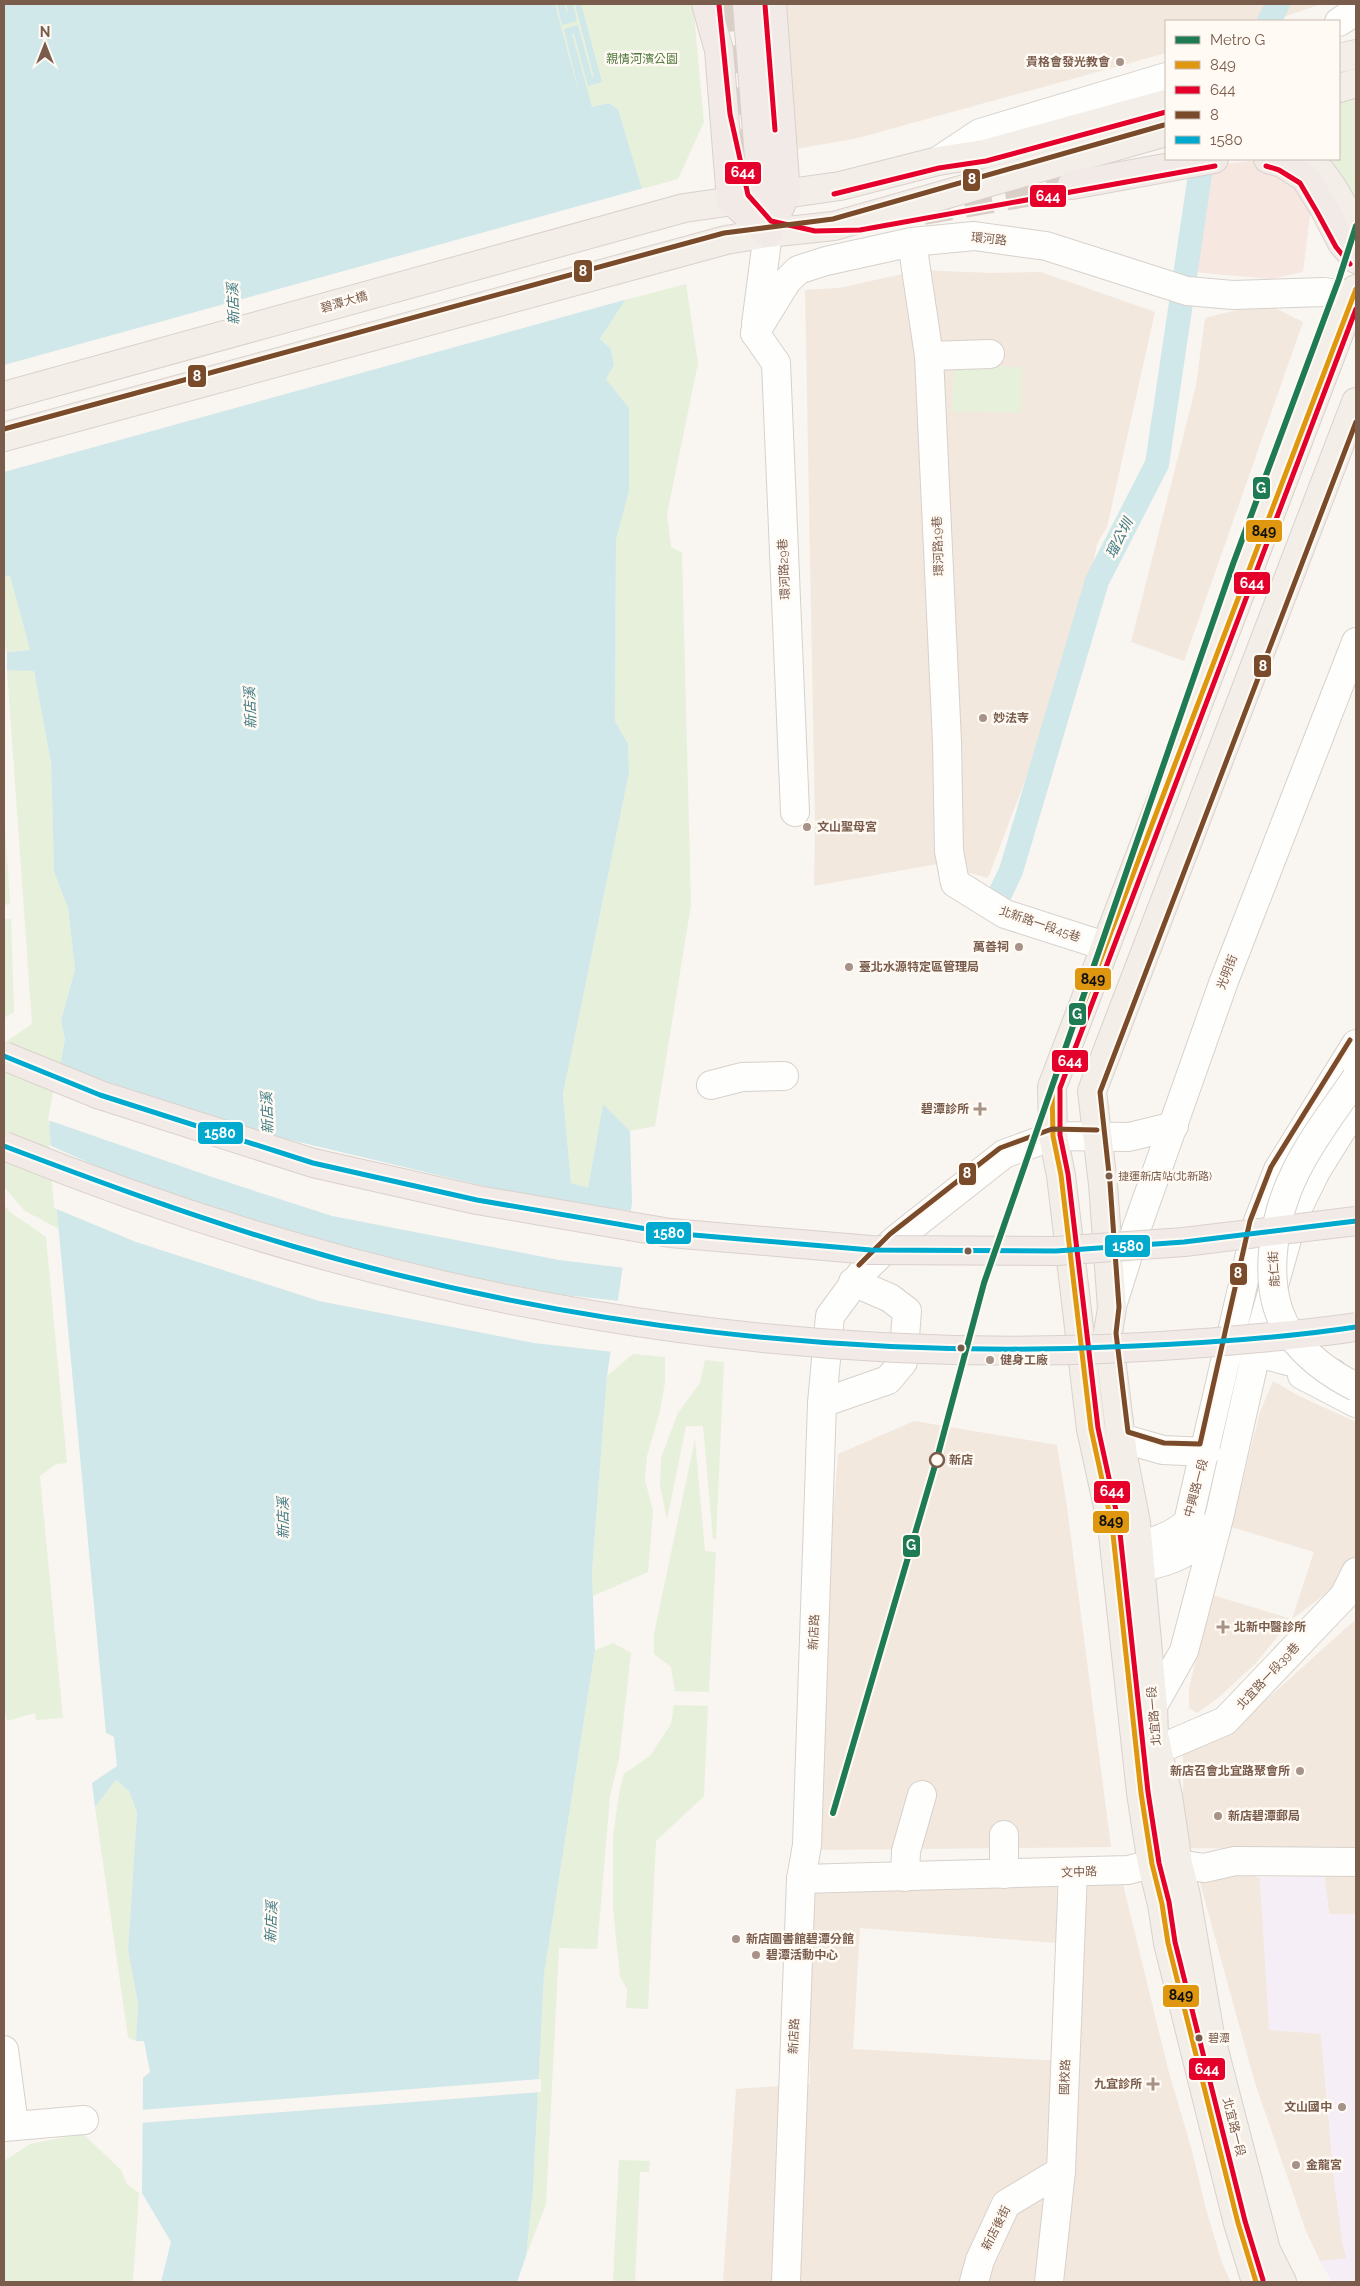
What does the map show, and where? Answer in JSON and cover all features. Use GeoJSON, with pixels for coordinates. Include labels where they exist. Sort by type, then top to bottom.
{"type":"FeatureCollection","features":[{"type":"Feature","properties":{"kind":"highway"},"geometry":{"type":"LineString","coordinates":[[706,4],[719,50],[731,200],[768,233]]}},
{"type":"Feature","properties":{"kind":"highway"},"geometry":{"type":"LineString","coordinates":[[747,4],[774,195]]}},
{"type":"Feature","properties":{"kind":"highway"},"geometry":{"type":"LineString","coordinates":[[768,233],[774,195],[772,4]]}},
{"type":"Feature","properties":{"kind":"highway"},"geometry":{"type":"LineString","coordinates":[[1072,185],[1209,160]]}},
{"type":"Feature","properties":{"kind":"highway"},"geometry":{"type":"LineString","coordinates":[[1272,160],[1282,163],[1305,178],[1324,208],[1342,243],[1356,259]]}},
{"type":"Feature","properties":{"kind":"highway"},"geometry":{"type":"LineString","coordinates":[[4,1056],[100,1095],[313,1163],[478,1200],[670,1233],[871,1250],[1056,1251],[1184,1242],[1356,1221]]}},
{"type":"Feature","properties":{"kind":"highway"},"geometry":{"type":"LineString","coordinates":[[4,1146],[95,1183],[296,1248],[474,1293],[634,1322],[765,1340],[881,1347],[1038,1352],[1121,1349],[1312,1334],[1356,1327]]}},
{"type":"Feature","properties":{"kind":"main road"},"geometry":{"type":"LineString","coordinates":[[1340,88],[1356,84]]}},
{"type":"Feature","properties":{"kind":"main road","name":"碧潭大橋"},"geometry":{"type":"LineString","coordinates":[[4,396],[684,208],[840,186],[938,162],[984,154],[1165,104]]}},
{"type":"Feature","properties":{"kind":"main road"},"geometry":{"type":"LineString","coordinates":[[4,438],[702,247],[768,233],[834,226],[1165,132]]}},
{"type":"Feature","properties":{"kind":"main road"},"geometry":{"type":"LineString","coordinates":[[1114,146],[1165,149]]}},
{"type":"Feature","properties":{"kind":"main road"},"geometry":{"type":"LineString","coordinates":[[1309,160],[1316,164],[1332,186],[1356,236]]}},
{"type":"Feature","properties":{"kind":"main road","name":"北宜路一段"},"geometry":{"type":"LineString","coordinates":[[1282,2282],[1266,2250],[1210,2035],[1186,1896],[1165,1864],[1168,1796],[1156,1750],[1154,1706],[1127,1558],[1112,1525],[1091,1429],[1064,1194],[1053,1136],[1052,1087],[1104,946],[1355,292]]}},
{"type":"Feature","properties":{"kind":"main road","name":"北宜路一段"},"geometry":{"type":"LineString","coordinates":[[1256,2282],[1238,2223],[1180,1991],[1165,1864],[1133,1726],[1127,1558],[1136,1523],[1121,1438],[1108,1333],[1112,1308],[1092,1091],[1356,402]]}},
{"type":"Feature","properties":{"kind":"street"},"geometry":{"type":"LineString","coordinates":[[1340,21],[1356,11]]}},
{"type":"Feature","properties":{"kind":"street"},"geometry":{"type":"LineString","coordinates":[[938,162],[980,133],[1165,77]]}},
{"type":"Feature","properties":{"kind":"street"},"geometry":{"type":"LineString","coordinates":[[755,333],[768,233]]}},
{"type":"Feature","properties":{"kind":"street","name":"環河路"},"geometry":{"type":"LineString","coordinates":[[755,333],[787,281],[798,270],[826,261],[912,242],[974,236],[1046,246],[1187,291],[1233,295],[1355,292]]}},
{"type":"Feature","properties":{"kind":"street","name":"環河路19巷"},"geometry":{"type":"LineString","coordinates":[[912,242],[929,356],[947,742],[949,851]]}},
{"type":"Feature","properties":{"kind":"street","name":"環河路29巷"},"geometry":{"type":"LineString","coordinates":[[755,333],[776,363],[795,812]]}},
{"type":"Feature","properties":{"kind":"street"},"geometry":{"type":"LineString","coordinates":[[929,356],[990,354]]}},
{"type":"Feature","properties":{"kind":"street","name":"光明街"},"geometry":{"type":"LineString","coordinates":[[1112,1308],[1136,1230],[1224,980],[1356,642]]}},
{"type":"Feature","properties":{"kind":"street","name":"北新路一段45巷"},"geometry":{"type":"LineString","coordinates":[[949,851],[955,883],[995,908],[1104,946]]}},
{"type":"Feature","properties":{"kind":"street","name":"中興路一段"},"geometry":{"type":"LineString","coordinates":[[1127,1558],[1177,1532],[1188,1522],[1206,1452],[1257,1224],[1278,1170],[1356,1044]]}},
{"type":"Feature","properties":{"kind":"street"},"geometry":{"type":"LineString","coordinates":[[711,1085],[742,1077],[784,1076]]}},
{"type":"Feature","properties":{"kind":"street","name":"能仁街"},"geometry":{"type":"LineString","coordinates":[[1356,1078],[1296,1169],[1278,1215],[1273,1245],[1273,1273],[1277,1306],[1291,1334],[1315,1361],[1356,1387]]}},
{"type":"Feature","properties":{"kind":"street"},"geometry":{"type":"LineString","coordinates":[[1154,1706],[1184,1651],[1262,1354],[1293,1218],[1316,1171],[1356,1107]]}},
{"type":"Feature","properties":{"kind":"street","name":"新店路"},"geometry":{"type":"LineString","coordinates":[[786,2282],[800,1879],[807,1845],[822,1403],[830,1316],[853,1282],[895,1240],[1004,1154],[1053,1136],[1129,1137],[1174,1126]]}},
{"type":"Feature","properties":{"kind":"street"},"geometry":{"type":"LineString","coordinates":[[822,1403],[888,1380],[903,1362],[907,1311],[890,1298],[853,1282]]}},
{"type":"Feature","properties":{"kind":"street"},"geometry":{"type":"LineString","coordinates":[[1230,1345],[1356,1379]]}},
{"type":"Feature","properties":{"kind":"street"},"geometry":{"type":"LineString","coordinates":[[1262,1354],[1356,1403]]}},
{"type":"Feature","properties":{"kind":"street"},"geometry":{"type":"LineString","coordinates":[[1121,1438],[1163,1450],[1206,1452]]}},
{"type":"Feature","properties":{"kind":"street"},"geometry":{"type":"LineString","coordinates":[[1127,1558],[1164,1562],[1190,1551],[1208,1536],[1219,1518]]}},
{"type":"Feature","properties":{"kind":"street","name":"北宜路一段39巷"},"geometry":{"type":"LineString","coordinates":[[1156,1750],[1226,1721],[1344,1596],[1356,1572]]}},
{"type":"Feature","properties":{"kind":"street"},"geometry":{"type":"LineString","coordinates":[[906,1877],[906,1851],[922,1796]]}},
{"type":"Feature","properties":{"kind":"street"},"geometry":{"type":"LineString","coordinates":[[1004,1835],[1004,1874]]}},
{"type":"Feature","properties":{"kind":"street","name":"文中路"},"geometry":{"type":"LineString","coordinates":[[800,1879],[1128,1870],[1165,1864],[1204,1868],[1235,1861],[1356,1862]]}},
{"type":"Feature","properties":{"kind":"street","name":"國校路"},"geometry":{"type":"LineString","coordinates":[[1049,2282],[1061,2172],[1073,1872]]}},
{"type":"Feature","properties":{"kind":"street"},"geometry":{"type":"LineString","coordinates":[[4,2050],[9,2126],[84,2120]]}},
{"type":"Feature","properties":{"kind":"street","name":"新店後街"},"geometry":{"type":"LineString","coordinates":[[974,2282],[980,2260],[1006,2204],[1061,2172]]}},
{"type":"Feature","properties":{"kind":"shaded area"},"geometry":{"type":"Polygon","coordinates":[[[757,4],[1322,4],[1274,20],[1165,20],[1165,53],[858,138],[763,155],[757,4]]]}},
{"type":"Feature","properties":{"kind":"shaded area"},"geometry":{"type":"Polygon","coordinates":[[[1261,160],[1312,200],[1303,272],[1271,279],[1192,272],[1204,166],[1261,160]]]}},
{"type":"Feature","properties":{"kind":"shaded area"},"geometry":{"type":"Polygon","coordinates":[[[921,270],[990,273],[1041,272],[1155,312],[1107,527],[1097,544],[1077,644],[988,878],[937,864],[814,886],[815,823],[805,290],[839,288],[921,270]]]}},
{"type":"Feature","properties":{"kind":"shaded area"},"geometry":{"type":"Polygon","coordinates":[[[1265,303],[1303,322],[1184,661],[1131,642],[1196,386],[1205,318],[1265,303]]]}},
{"type":"Feature","properties":{"kind":"shaded area"},"geometry":{"type":"Polygon","coordinates":[[[1273,1381],[1299,1396],[1356,1422],[1356,1564],[1336,1586],[1292,1619],[1314,1552],[1231,1527],[1260,1412],[1273,1381]]]}},
{"type":"Feature","properties":{"kind":"shaded area"},"geometry":{"type":"Polygon","coordinates":[[[914,1421],[1057,1445],[1067,1507],[1111,1847],[815,1850],[830,1556],[838,1454],[914,1421]]]}},
{"type":"Feature","properties":{"kind":"shaded area"},"geometry":{"type":"Polygon","coordinates":[[[1212,1595],[1292,1619],[1255,1664],[1218,1698],[1197,1713],[1189,1708],[1189,1688],[1212,1595]]]}},
{"type":"Feature","properties":{"kind":"shaded area"},"geometry":{"type":"Polygon","coordinates":[[[1356,1619],[1356,1850],[1183,1848],[1183,1745],[1225,1729],[1256,1709],[1356,1619]]]}},
{"type":"Feature","properties":{"kind":"shaded area"},"geometry":{"type":"Polygon","coordinates":[[[1356,1871],[1356,1914],[1329,1914],[1324,1874],[1356,1871]]]}},
{"type":"Feature","properties":{"kind":"shaded area"},"geometry":{"type":"Polygon","coordinates":[[[1078,1874],[1121,1876],[1168,2069],[1192,2151],[1206,2209],[1222,2263],[1231,2282],[723,2282],[736,2089],[810,2084],[809,1892],[1057,1882],[1056,1943],[860,1928],[853,2049],[1062,2061],[1078,1874]]]}},
{"type":"Feature","properties":{"kind":"shaded area"},"geometry":{"type":"Polygon","coordinates":[[[1246,1874],[1260,1878],[1263,1924],[1321,2034],[1334,2180],[1343,2246],[1347,2259],[1320,2261],[1306,2231],[1255,2083],[1199,1879],[1246,1874]]]}},
{"type":"Feature","properties":{"kind":"shaded area","name":"文山國中"},"geometry":{"type":"Polygon","coordinates":[[[1324,1874],[1329,1914],[1356,1914],[1356,2282],[1332,2282],[1320,2261],[1347,2258],[1343,2246],[1334,2180],[1321,2034],[1269,2030],[1260,1878],[1324,1874]]]}},
{"type":"Feature","properties":{"kind":"green space","name":"親情河濱公園"},"geometry":{"type":"Polygon","coordinates":[[[555,4],[693,4],[704,122],[678,179],[642,189],[618,109],[608,103],[592,107],[588,95],[580,97],[555,4]]]}},
{"type":"Feature","properties":{"kind":"green space"},"geometry":{"type":"Polygon","coordinates":[[[1356,98],[1356,197],[1349,214],[1319,160],[1340,160],[1340,103],[1356,98]]]}},
{"type":"Feature","properties":{"kind":"green space"},"geometry":{"type":"Polygon","coordinates":[[[686,284],[698,363],[667,514],[671,547],[682,553],[691,905],[655,1126],[630,1131],[603,1105],[588,1189],[571,1183],[563,1094],[629,773],[628,744],[615,721],[616,540],[629,490],[629,408],[606,379],[614,365],[611,349],[600,339],[625,300],[686,284]]]}},
{"type":"Feature","properties":{"kind":"green space"},"geometry":{"type":"Polygon","coordinates":[[[954,365],[1022,367],[1021,413],[952,411],[954,365]]]}},
{"type":"Feature","properties":{"kind":"green space"},"geometry":{"type":"Polygon","coordinates":[[[10,575],[30,650],[7,652],[4,640],[4,576],[10,575]]]}},
{"type":"Feature","properties":{"kind":"green space"},"geometry":{"type":"Polygon","coordinates":[[[7,670],[34,670],[51,763],[54,872],[68,908],[75,969],[61,1021],[65,1039],[49,1127],[59,1229],[25,1211],[4,1187],[4,1043],[32,1024],[7,670]]]}},
{"type":"Feature","properties":{"kind":"green space"},"geometry":{"type":"Polygon","coordinates":[[[4,811],[10,904],[4,905],[4,811]]]}},
{"type":"Feature","properties":{"kind":"green space"},"geometry":{"type":"Polygon","coordinates":[[[4,919],[11,919],[14,1012],[4,1018],[4,919]]]}},
{"type":"Feature","properties":{"kind":"green space"},"geometry":{"type":"Polygon","coordinates":[[[4,1205],[10,1212],[46,1237],[67,1463],[56,1464],[40,1476],[63,1718],[36,1720],[35,1713],[7,1721],[4,1707],[4,1205]]]}},
{"type":"Feature","properties":{"kind":"green space"},"geometry":{"type":"Polygon","coordinates":[[[633,1354],[665,1357],[665,1382],[660,1411],[647,1456],[645,1480],[653,1511],[648,1572],[593,1596],[592,1572],[607,1376],[633,1354]]]}},
{"type":"Feature","properties":{"kind":"green space"},"geometry":{"type":"Polygon","coordinates":[[[705,1360],[724,1362],[716,1539],[713,1539],[703,1426],[686,1426],[667,1520],[660,1485],[661,1458],[678,1413],[700,1383],[705,1360]]]}},
{"type":"Feature","properties":{"kind":"green space"},"geometry":{"type":"Polygon","coordinates":[[[695,1439],[705,1551],[716,1552],[709,1692],[675,1691],[671,1667],[654,1654],[654,1634],[695,1439]]]}},
{"type":"Feature","properties":{"kind":"green space"},"geometry":{"type":"Polygon","coordinates":[[[613,1643],[631,1653],[619,1759],[610,1796],[597,1949],[559,1948],[546,2204],[526,2256],[533,2190],[544,1974],[595,1650],[613,1643]]]}},
{"type":"Feature","properties":{"kind":"green space"},"geometry":{"type":"Polygon","coordinates":[[[674,1705],[708,1706],[704,1796],[656,1841],[648,2009],[626,2008],[627,1989],[620,1976],[613,1909],[613,1837],[619,1793],[624,1774],[650,1756],[671,1724],[674,1705]]]}},
{"type":"Feature","properties":{"kind":"green space"},"geometry":{"type":"Polygon","coordinates":[[[116,1780],[129,1791],[137,1812],[128,1950],[138,2004],[136,2041],[128,2037],[95,1807],[116,1780]]]}},
{"type":"Feature","properties":{"kind":"green space"},"geometry":{"type":"Polygon","coordinates":[[[83,2134],[121,2170],[127,2184],[139,2193],[133,2282],[4,2282],[4,2161],[30,2144],[83,2134]]]}},
{"type":"Feature","properties":{"kind":"green space"},"geometry":{"type":"Polygon","coordinates":[[[619,2160],[650,2161],[649,2172],[640,2172],[635,2282],[613,2282],[619,2160]]]}},
{"type":"Feature","properties":{"kind":"water","name":"新店溪"},"geometry":{"type":"Polygon","coordinates":[[[555,4],[580,97],[564,29],[578,25],[592,77],[594,77],[575,4],[581,4],[602,82],[588,86],[574,34],[572,34],[592,107],[608,103],[618,109],[642,189],[625,300],[600,339],[611,349],[614,365],[606,379],[629,408],[629,491],[616,540],[615,721],[628,744],[629,773],[563,1094],[571,1183],[588,1188],[603,1104],[630,1131],[632,1203],[607,1376],[592,1572],[595,1650],[544,1974],[533,2190],[526,2256],[517,2282],[161,2282],[171,2242],[142,2193],[143,2078],[150,2072],[144,2041],[136,2041],[138,2004],[128,1950],[137,1812],[129,1791],[116,1780],[95,1807],[92,1783],[117,1766],[114,1737],[106,1733],[49,1127],[65,1039],[61,1021],[75,969],[68,908],[54,872],[51,763],[34,671],[7,670],[7,652],[30,650],[10,576],[4,576],[4,5],[555,4]]]}},
{"type":"Feature","properties":{"kind":"water"},"geometry":{"type":"Polygon","coordinates":[[[557,4],[564,4],[567,12],[566,4],[573,4],[577,21],[562,25],[557,4]]]}},
{"type":"Feature","properties":{"kind":"pier"},"geometry":{"type":"Polygon","coordinates":[[[644,188],[628,299],[4,472],[4,365],[644,188]]]}},
{"type":"Feature","properties":{"kind":"pier"},"geometry":{"type":"Polygon","coordinates":[[[58,1065],[257,1132],[538,1199],[634,1211],[625,1268],[559,1260],[332,1216],[48,1120],[58,1065]]]}},
{"type":"Feature","properties":{"kind":"pier"},"geometry":{"type":"Polygon","coordinates":[[[49,1145],[112,1173],[332,1250],[564,1295],[620,1301],[613,1352],[534,1343],[319,1301],[136,1242],[54,1208],[49,1145]]]}},
{"type":"Feature","properties":{"kind":"pier"},"geometry":{"type":"Polygon","coordinates":[[[541,2079],[541,2092],[140,2123],[140,2110],[541,2079]]]}},
{"type":"Feature","properties":{"kind":"waterway","name":"瑠公圳"},"geometry":{"type":"LineString","coordinates":[[1270,20],[1278,4]]}},
{"type":"Feature","properties":{"kind":"waterway","name":"瑠公圳"},"geometry":{"type":"LineString","coordinates":[[1000,894],[1011,871],[1097,581],[1157,464],[1200,175]]}},
{"type":"Feature","properties":{"kind":"tunnel"},"geometry":{"type":"LineString","coordinates":[[726,4],[737,113],[748,169],[755,192]]}},
{"type":"Feature","properties":{"kind":"tunnel"},"geometry":{"type":"LineString","coordinates":[[923,211],[1072,185]]}},
{"type":"Feature","properties":{"kind":"metro line","name":"G"},"geometry":{"type":"LineString","coordinates":[[833,1813],[936,1462],[984,1283],[1233,564],[1339,279],[1356,226]]}},
{"type":"Feature","properties":{"kind":"transit line","name":"644"},"geometry":{"type":"LineString","coordinates":[[719,5],[730,114],[748,195],[771,221],[815,231],[860,230],[1215,166]]}},
{"type":"Feature","properties":{"kind":"transit line","name":"644"},"geometry":{"type":"LineString","coordinates":[[765,5],[775,130]]}},
{"type":"Feature","properties":{"kind":"transit line","name":"644"},"geometry":{"type":"LineString","coordinates":[[834,194],[939,168],[986,161],[1165,112]]}},
{"type":"Feature","properties":{"kind":"transit line","name":"8"},"geometry":{"type":"LineString","coordinates":[[4,429],[724,233],[833,219],[1164,125]]}},
{"type":"Feature","properties":{"kind":"transit line","name":"644"},"geometry":{"type":"LineString","coordinates":[[1266,166],[1279,170],[1300,183],[1336,247],[1350,264]]}},
{"type":"Feature","properties":{"kind":"transit line","name":"849"},"geometry":{"type":"LineString","coordinates":[[1256,2282],[1238,2223],[1168,1943],[1162,1904],[1152,1864],[1141,1793],[1112,1525],[1091,1429],[1061,1175],[1053,1136],[1052,1087],[1356,289]]}},
{"type":"Feature","properties":{"kind":"transit line","name":"644"},"geometry":{"type":"LineString","coordinates":[[1263,2280],[1245,2221],[1175,1942],[1169,1902],[1159,1863],[1148,1792],[1119,1524],[1098,1428],[1068,1174],[1060,1135],[1060,1088],[1356,309]]}},
{"type":"Feature","properties":{"kind":"transit line","name":"8"},"geometry":{"type":"LineString","coordinates":[[1350,1040],[1271,1167],[1250,1221],[1200,1444],[1164,1443],[1128,1432],[1116,1333],[1119,1307],[1110,1183],[1100,1092],[1356,422]]}},
{"type":"Feature","properties":{"kind":"transit line","name":"1580"},"geometry":{"type":"LineString","coordinates":[[4,1056],[100,1095],[313,1163],[477,1200],[670,1233],[871,1250],[1056,1251],[1184,1242],[1356,1221]]}},
{"type":"Feature","properties":{"kind":"transit line","name":"8"},"geometry":{"type":"LineString","coordinates":[[859,1265],[890,1234],[1000,1148],[1052,1129],[1097,1130]]}},
{"type":"Feature","properties":{"kind":"transit line","name":"1580"},"geometry":{"type":"LineString","coordinates":[[4,1146],[111,1186],[219,1223],[292,1246],[395,1274],[499,1298],[604,1317],[709,1332],[816,1342],[922,1348],[1029,1349],[1218,1342],[1356,1327]]}},
{"type":"Feature","properties":{"kind":"place","name":"貴格會發光教會"},"geometry":{"type":"Point","coordinates":[1120,62]}},
{"type":"Feature","properties":{"kind":"place","name":"妙法寺"},"geometry":{"type":"Point","coordinates":[983,718]}},
{"type":"Feature","properties":{"kind":"place","name":"文山聖母宮"},"geometry":{"type":"Point","coordinates":[807,827]}},
{"type":"Feature","properties":{"kind":"place","name":"萬善祠"},"geometry":{"type":"Point","coordinates":[1019,947]}},
{"type":"Feature","properties":{"kind":"place","name":"臺北水源特定區管理局"},"geometry":{"type":"Point","coordinates":[849,967]}},
{"type":"Feature","properties":{"kind":"place","name":"碧潭診所"},"geometry":{"type":"Point","coordinates":[980,1109]}},
{"type":"Feature","properties":{"kind":"place","name":"捷運新店站(北新路)"},"geometry":{"type":"Point","coordinates":[1109,1176]}},
{"type":"Feature","properties":{"kind":"place","name":"健身工廠"},"geometry":{"type":"Point","coordinates":[990,1360]}},
{"type":"Feature","properties":{"kind":"place","name":"新店"},"geometry":{"type":"Point","coordinates":[937,1460]}},
{"type":"Feature","properties":{"kind":"place","name":"北新中醫診所"},"geometry":{"type":"Point","coordinates":[1223,1627]}},
{"type":"Feature","properties":{"kind":"place","name":"新店召會北宜路聚會所"},"geometry":{"type":"Point","coordinates":[1300,1771]}},
{"type":"Feature","properties":{"kind":"place","name":"新店碧潭郵局"},"geometry":{"type":"Point","coordinates":[1218,1816]}},
{"type":"Feature","properties":{"kind":"place","name":"新店圖書館碧潭分館"},"geometry":{"type":"Point","coordinates":[736,1939]}},
{"type":"Feature","properties":{"kind":"place","name":"碧潭活動中心"},"geometry":{"type":"Point","coordinates":[756,1955]}},
{"type":"Feature","properties":{"kind":"place","name":"碧潭"},"geometry":{"type":"Point","coordinates":[1199,2038]}},
{"type":"Feature","properties":{"kind":"place","name":"九宜診所"},"geometry":{"type":"Point","coordinates":[1153,2084]}},
{"type":"Feature","properties":{"kind":"place","name":"文山國中"},"geometry":{"type":"Point","coordinates":[1342,2107]}},
{"type":"Feature","properties":{"kind":"place","name":"金龍宮"},"geometry":{"type":"Point","coordinates":[1296,2165]}}]}
